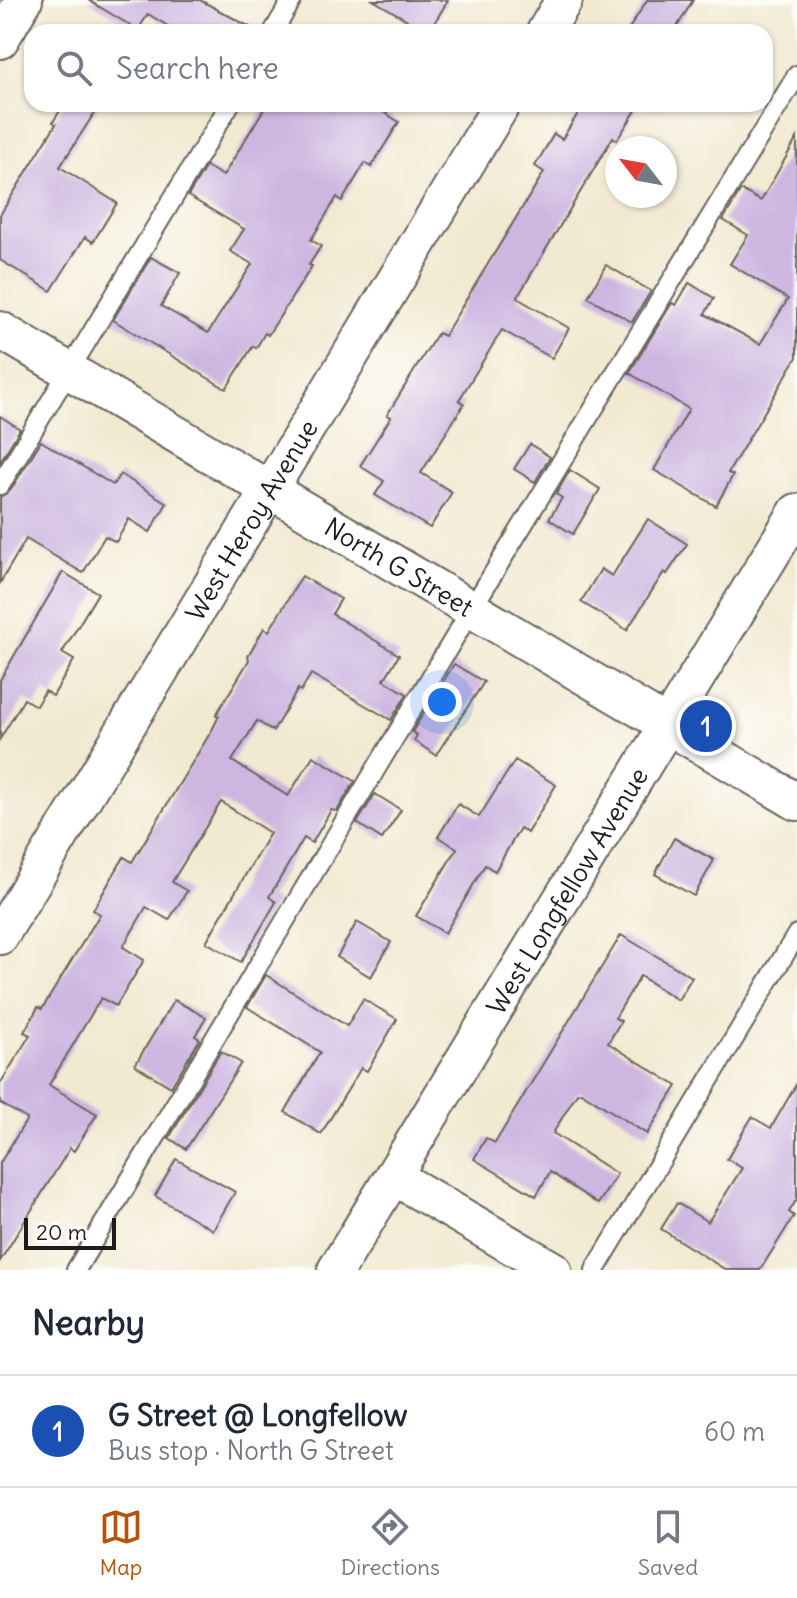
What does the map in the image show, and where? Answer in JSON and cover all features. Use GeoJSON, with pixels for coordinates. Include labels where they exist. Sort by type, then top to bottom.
{"type":"FeatureCollection","features":[{"type":"Feature","properties":{"kind":"street"},"geometry":{"type":"LineString","coordinates":[[0,40],[24,0]]}},
{"type":"Feature","properties":{"kind":"street"},"geometry":{"type":"LineString","coordinates":[[550,24],[564,0]]}},
{"type":"Feature","properties":{"kind":"street","name":"West Heroy Avenue"},"geometry":{"type":"LineString","coordinates":[[0,936],[497,112]]}},
{"type":"Feature","properties":{"kind":"street","name":"North G Street"},"geometry":{"type":"LineString","coordinates":[[0,330],[797,802]]}},
{"type":"Feature","properties":{"kind":"street","name":"West Longfellow Avenue"},"geometry":{"type":"LineString","coordinates":[[336,1270],[797,512]]}},
{"type":"Feature","properties":{"kind":"street"},"geometry":{"type":"LineString","coordinates":[[393,1176],[553,1270]]}},
{"type":"Feature","properties":{"kind":"lane"},"geometry":{"type":"LineString","coordinates":[[278,24],[292,0]]}},
{"type":"Feature","properties":{"kind":"lane"},"geometry":{"type":"LineString","coordinates":[[76,1270],[471,610],[797,75]]}},
{"type":"Feature","properties":{"kind":"lane"},"geometry":{"type":"LineString","coordinates":[[0,485],[225,112]]}},
{"type":"Feature","properties":{"kind":"lane"},"geometry":{"type":"LineString","coordinates":[[595,1270],[797,934]]}},
{"type":"Feature","properties":{"kind":"building"},"geometry":{"type":"Polygon","coordinates":[[[88,0],[200,0],[244,24],[165,24],[148,14],[142,24],[128,24],[88,0]]]}},
{"type":"Feature","properties":{"kind":"building"},"geometry":{"type":"Polygon","coordinates":[[[373,0],[448,0],[434,24],[405,24],[407,20],[373,0]]]}},
{"type":"Feature","properties":{"kind":"building"},"geometry":{"type":"Polygon","coordinates":[[[647,0],[693,0],[679,24],[632,24],[647,0]]]}},
{"type":"Feature","properties":{"kind":"building"},"geometry":{"type":"Polygon","coordinates":[[[59,112],[95,112],[60,167],[117,203],[93,242],[85,237],[51,291],[0,260],[0,215],[56,124],[53,122],[59,112]]]}},
{"type":"Feature","properties":{"kind":"building"},"geometry":{"type":"Polygon","coordinates":[[[262,112],[383,112],[399,122],[371,167],[365,163],[342,201],[337,197],[311,240],[321,246],[309,265],[312,266],[268,335],[265,333],[256,348],[253,346],[226,389],[113,320],[151,257],[180,273],[161,306],[208,333],[252,264],[230,251],[244,229],[188,196],[206,166],[223,176],[262,112]]]}},
{"type":"Feature","properties":{"kind":"building"},"geometry":{"type":"Polygon","coordinates":[[[579,112],[635,112],[620,136],[605,136],[605,150],[517,298],[569,328],[552,358],[502,330],[459,400],[464,404],[421,473],[452,492],[430,528],[375,495],[384,481],[360,466],[427,350],[438,333],[444,336],[544,172],[535,166],[554,134],[562,139],[579,112]]]}},
{"type":"Feature","properties":{"kind":"building"},"geometry":{"type":"Polygon","coordinates":[[[797,138],[797,357],[728,473],[733,475],[716,506],[654,470],[689,409],[629,373],[672,303],[676,305],[689,283],[714,298],[705,314],[760,344],[788,299],[730,264],[748,235],[723,220],[741,190],[761,201],[797,138]]]}},
{"type":"Feature","properties":{"kind":"building"},"geometry":{"type":"Polygon","coordinates":[[[606,265],[651,291],[632,322],[588,297],[606,265]]]}},
{"type":"Feature","properties":{"kind":"building"},"geometry":{"type":"Polygon","coordinates":[[[0,416],[20,429],[0,462],[0,416]]]}},
{"type":"Feature","properties":{"kind":"building"},"geometry":{"type":"Polygon","coordinates":[[[41,441],[113,485],[120,474],[167,503],[150,532],[129,519],[116,542],[105,536],[83,573],[26,539],[0,583],[0,497],[10,491],[41,441]]]}},
{"type":"Feature","properties":{"kind":"building"},"geometry":{"type":"Polygon","coordinates":[[[530,444],[550,457],[535,482],[514,469],[530,444]]]}},
{"type":"Feature","properties":{"kind":"building"},"geometry":{"type":"Polygon","coordinates":[[[570,470],[600,489],[573,534],[549,519],[562,498],[556,494],[570,470]]]}},
{"type":"Feature","properties":{"kind":"building"},"geometry":{"type":"Polygon","coordinates":[[[648,519],[687,544],[667,574],[664,572],[627,630],[581,602],[601,569],[612,576],[648,519]]]}},
{"type":"Feature","properties":{"kind":"building"},"geometry":{"type":"Polygon","coordinates":[[[63,572],[98,593],[62,653],[74,660],[53,696],[45,691],[36,706],[24,699],[0,739],[0,680],[63,572]]]}},
{"type":"Feature","properties":{"kind":"building"},"geometry":{"type":"Polygon","coordinates":[[[302,576],[341,599],[332,614],[399,655],[384,680],[407,694],[391,720],[311,674],[301,691],[298,689],[273,731],[257,721],[232,761],[288,796],[313,756],[355,781],[337,811],[331,810],[312,843],[304,838],[269,897],[276,902],[241,962],[206,942],[270,833],[221,802],[172,882],[187,891],[169,920],[146,907],[123,947],[144,960],[116,1006],[101,998],[49,1085],[97,1114],[74,1151],[70,1148],[0,1261],[0,1163],[27,1119],[0,1103],[0,1084],[30,1035],[24,1032],[38,1007],[42,1009],[100,914],[93,910],[124,857],[132,862],[212,730],[219,716],[216,715],[264,628],[269,631],[302,576]]]}},
{"type":"Feature","properties":{"kind":"building"},"geometry":{"type":"Polygon","coordinates":[[[454,664],[484,682],[436,755],[414,741],[417,735],[412,732],[454,664]]]}},
{"type":"Feature","properties":{"kind":"building"},"geometry":{"type":"Polygon","coordinates":[[[515,760],[556,785],[527,833],[520,828],[495,871],[485,865],[445,933],[416,916],[457,848],[438,837],[458,804],[479,817],[515,760]]]}},
{"type":"Feature","properties":{"kind":"building"},"geometry":{"type":"Polygon","coordinates":[[[375,794],[401,810],[382,839],[357,823],[375,794]]]}},
{"type":"Feature","properties":{"kind":"building"},"geometry":{"type":"Polygon","coordinates":[[[674,838],[714,860],[694,896],[655,874],[674,838]]]}},
{"type":"Feature","properties":{"kind":"building"},"geometry":{"type":"Polygon","coordinates":[[[357,922],[391,942],[371,977],[337,957],[357,922]]]}},
{"type":"Feature","properties":{"kind":"building"},"geometry":{"type":"Polygon","coordinates":[[[621,935],[692,977],[678,1000],[640,976],[615,1018],[621,1021],[608,1043],[677,1086],[647,1134],[581,1092],[577,1093],[553,1133],[617,1174],[598,1204],[550,1172],[536,1196],[474,1159],[486,1138],[495,1143],[621,935]]]}},
{"type":"Feature","properties":{"kind":"building"},"geometry":{"type":"Polygon","coordinates":[[[266,975],[347,1026],[363,999],[397,1019],[367,1071],[361,1068],[321,1134],[285,1112],[320,1052],[247,1007],[266,975]]]}},
{"type":"Feature","properties":{"kind":"building"},"geometry":{"type":"Polygon","coordinates":[[[174,1000],[206,1017],[195,1036],[200,1039],[171,1087],[135,1065],[174,1000]]]}},
{"type":"Feature","properties":{"kind":"building"},"geometry":{"type":"Polygon","coordinates":[[[221,1051],[241,1063],[186,1149],[169,1138],[221,1051]]]}},
{"type":"Feature","properties":{"kind":"building"},"geometry":{"type":"Polygon","coordinates":[[[797,1083],[797,1199],[789,1212],[794,1216],[760,1270],[726,1270],[661,1229],[677,1203],[708,1222],[742,1168],[727,1159],[752,1117],[771,1128],[797,1083]]]}},
{"type":"Feature","properties":{"kind":"building"},"geometry":{"type":"Polygon","coordinates":[[[176,1159],[235,1192],[213,1230],[155,1196],[176,1159]]]}},
{"type":"Feature","properties":{"kind":"place","name":"G Street @ Longfellow"},"geometry":{"type":"Point","coordinates":[706,726]}}]}
